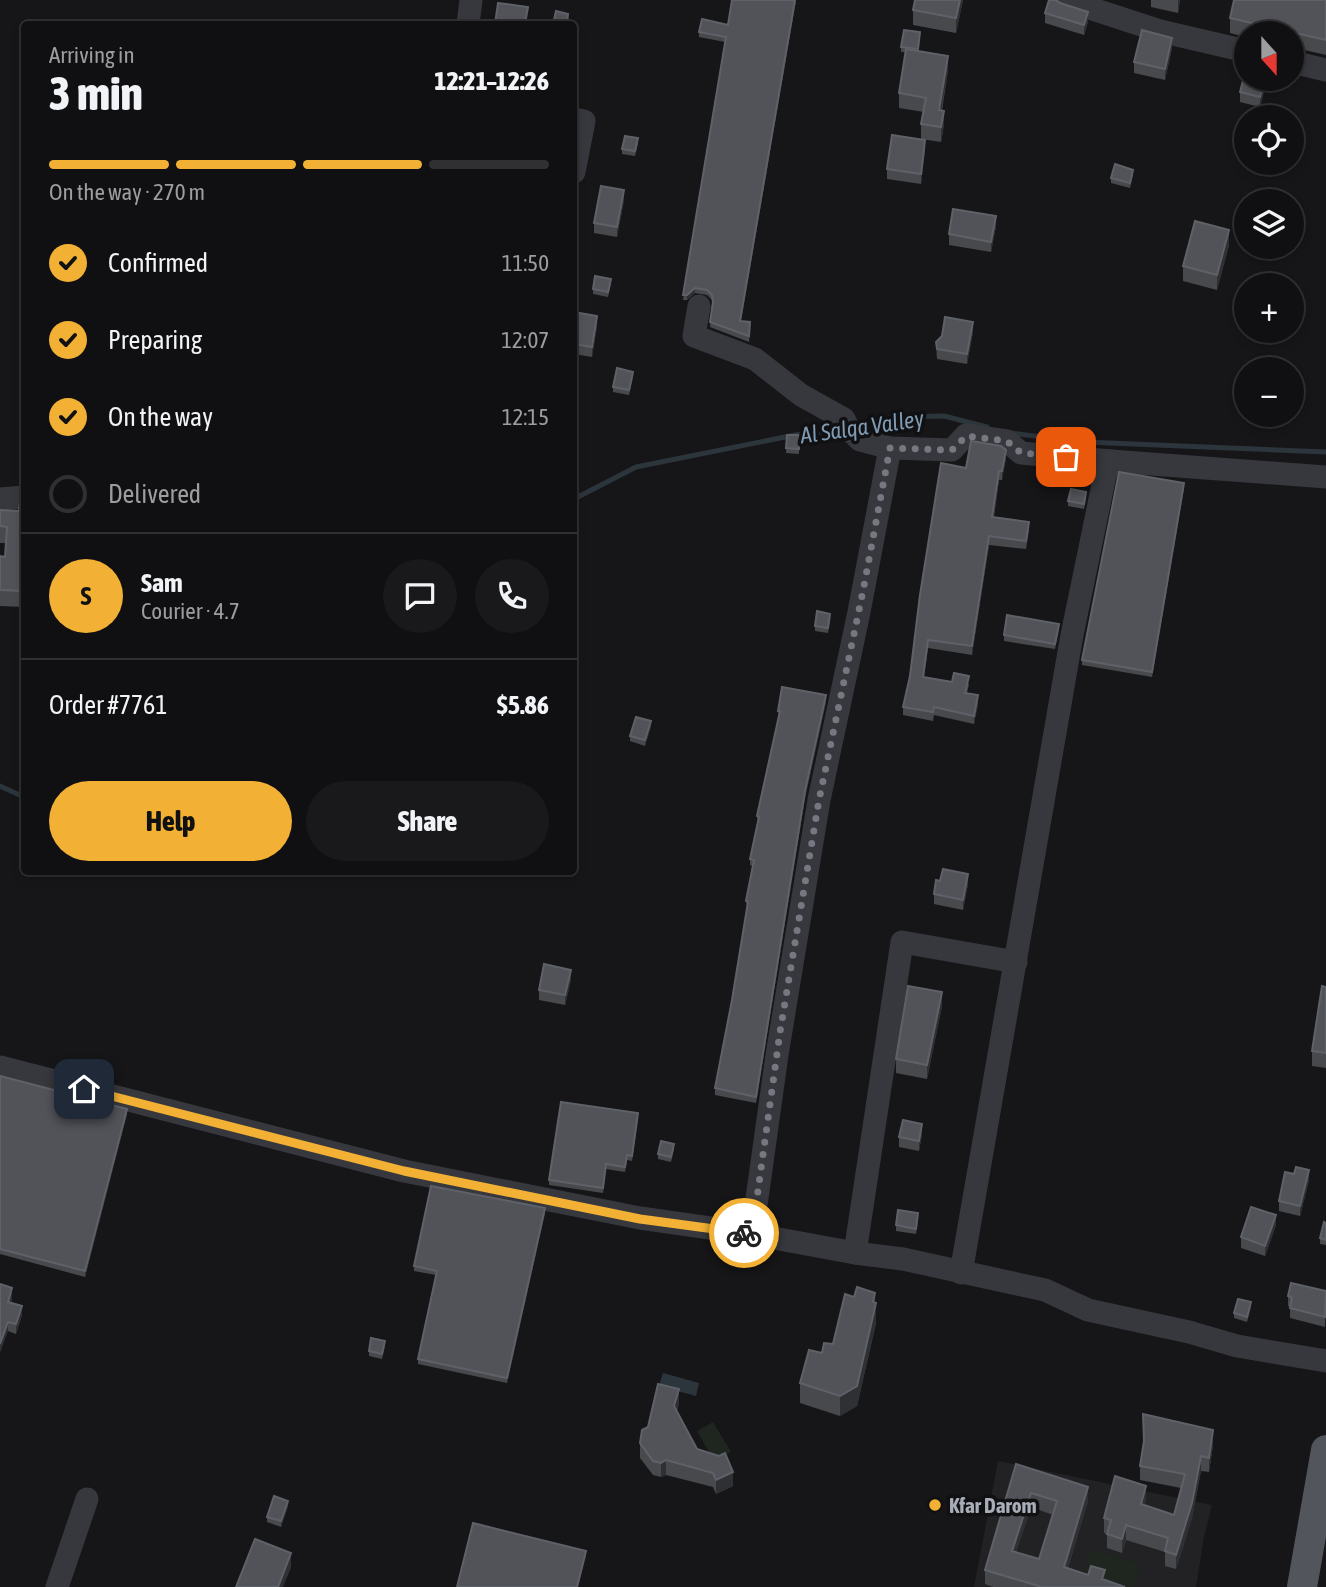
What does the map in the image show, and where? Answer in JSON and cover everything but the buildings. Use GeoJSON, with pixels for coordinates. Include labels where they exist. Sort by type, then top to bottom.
{"type":"FeatureCollection","features":[{"type":"Feature","properties":{"kind":"main road"},"geometry":{"type":"LineString","coordinates":[[1303,1587],[1326,1450]]}},
{"type":"Feature","properties":{"kind":"street"},"geometry":{"type":"LineString","coordinates":[[468,21],[471,0]]}},
{"type":"Feature","properties":{"kind":"street"},"geometry":{"type":"LineString","coordinates":[[1065,0],[1160,31],[1234,48]]}},
{"type":"Feature","properties":{"kind":"street"},"geometry":{"type":"LineString","coordinates":[[1304,65],[1326,71]]}},
{"type":"Feature","properties":{"kind":"street"},"geometry":{"type":"LineString","coordinates":[[577,120],[584,121],[577,157]]}},
{"type":"Feature","properties":{"kind":"street"},"geometry":{"type":"LineString","coordinates":[[699,306],[694,336],[755,359],[801,394],[844,419],[848,428],[860,440],[890,448],[952,450],[966,436],[1007,441],[1021,453],[1326,477]]}},
{"type":"Feature","properties":{"kind":"street"},"geometry":{"type":"LineString","coordinates":[[752,1234],[777,1055],[819,800],[890,448]]}},
{"type":"Feature","properties":{"kind":"street"},"geometry":{"type":"LineString","coordinates":[[961,1273],[1072,635],[1105,475],[1111,461]]}},
{"type":"Feature","properties":{"kind":"street"},"geometry":{"type":"LineString","coordinates":[[0,499],[21,497]]}},
{"type":"Feature","properties":{"kind":"street"},"geometry":{"type":"LineString","coordinates":[[855,1253],[902,942],[1016,962]]}},
{"type":"Feature","properties":{"kind":"street"},"geometry":{"type":"LineString","coordinates":[[0,1067],[404,1171],[640,1219],[903,1258],[1045,1290],[1088,1310],[1189,1332],[1237,1346],[1326,1362]]}},
{"type":"Feature","properties":{"kind":"street"},"geometry":{"type":"LineString","coordinates":[[57,1587],[87,1499]]}},
{"type":"Feature","properties":{"kind":"shaded area"},"geometry":{"type":"Polygon","coordinates":[[[663,1373],[699,1383],[696,1396],[659,1386],[663,1373]]]}},
{"type":"Feature","properties":{"kind":"shaded area"},"geometry":{"type":"Polygon","coordinates":[[[713,1422],[731,1452],[714,1461],[697,1431],[713,1422]]]}},
{"type":"Feature","properties":{"kind":"shaded area"},"geometry":{"type":"Polygon","coordinates":[[[998,1461],[1212,1505],[1196,1587],[974,1587],[998,1461]]]}},
{"type":"Feature","properties":{"kind":"shaded area"},"geometry":{"type":"Polygon","coordinates":[[[1091,1549],[1141,1565],[1134,1587],[1094,1587],[1081,1583],[1091,1549]]]}},
{"type":"Feature","properties":{"kind":"waterway","name":"Al Salqa Valley"},"geometry":{"type":"LineString","coordinates":[[856,426],[894,417],[944,416],[987,427]]}},
{"type":"Feature","properties":{"kind":"waterway","name":"Al Salqa Valley"},"geometry":{"type":"LineString","coordinates":[[577,497],[636,467],[795,435],[843,429]]}},
{"type":"Feature","properties":{"kind":"waterway","name":"Al Salqa Valley"},"geometry":{"type":"LineString","coordinates":[[1010,433],[1085,442],[1326,452]]}},
{"type":"Feature","properties":{"kind":"waterway","name":"Al Salqa Valley"},"geometry":{"type":"LineString","coordinates":[[0,786],[21,796]]}},
{"type":"Feature","properties":{"kind":"way so far"},"geometry":{"type":"LineString","coordinates":[[744,1233],[752,1234],[799,913],[890,448],[952,450],[966,436],[1007,441],[1021,453],[1066,457]]}},
{"type":"Feature","properties":{"kind":"place","name":"Kfar Darom"},"geometry":{"type":"Point","coordinates":[935,1505]}},
{"type":"Feature","properties":{"kind":"route"},"geometry":{"type":"LineString","coordinates":[[84,1089],[404,1171],[640,1219],[744,1233]]}}]}
